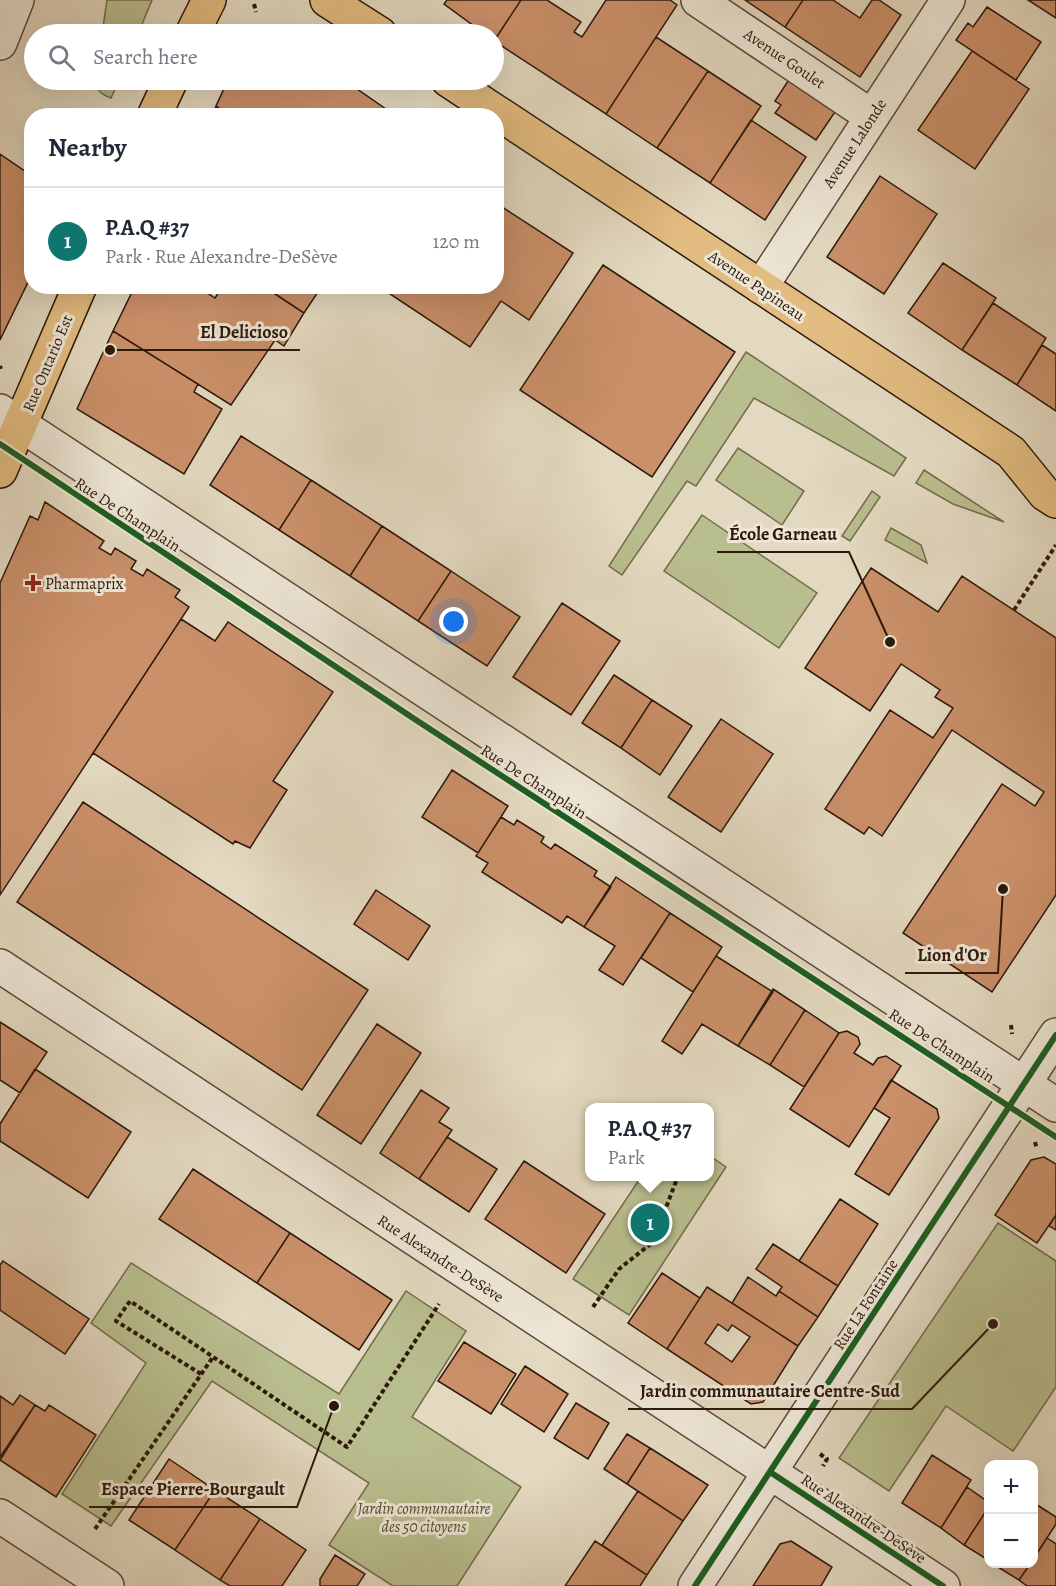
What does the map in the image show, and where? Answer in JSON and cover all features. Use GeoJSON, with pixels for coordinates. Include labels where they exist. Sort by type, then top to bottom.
{"type":"FeatureCollection","features":[{"type":"Feature","properties":{"kind":"main road"},"geometry":{"type":"LineString","coordinates":[[197,24],[209,0]]}},
{"type":"Feature","properties":{"kind":"main road"},"geometry":{"type":"LineString","coordinates":[[327,0],[364,24]]}},
{"type":"Feature","properties":{"kind":"main road"},"geometry":{"type":"LineString","coordinates":[[158,108],[166,90]]}},
{"type":"Feature","properties":{"kind":"main road","name":"Avenue Papineau"},"geometry":{"type":"LineString","coordinates":[[463,90],[490,108]]}},
{"type":"Feature","properties":{"kind":"main road","name":"Avenue Papineau"},"geometry":{"type":"LineString","coordinates":[[504,117],[1011,452],[1045,494],[1056,501]]}},
{"type":"Feature","properties":{"kind":"main road","name":"Rue Ontario Est"},"geometry":{"type":"LineString","coordinates":[[0,471],[11,418],[76,294]]}},
{"type":"Feature","properties":{"kind":"main road"},"geometry":{"type":"LineString","coordinates":[[1011,452],[1056,467]]}},
{"type":"Feature","properties":{"kind":"street"},"geometry":{"type":"LineString","coordinates":[[0,43],[17,0]]}},
{"type":"Feature","properties":{"kind":"street","name":"Avenue Goulet"},"geometry":{"type":"LineString","coordinates":[[698,0],[871,116]]}},
{"type":"Feature","properties":{"kind":"street","name":"Avenue Lalonde"},"geometry":{"type":"LineString","coordinates":[[761,287],[948,0]]}},
{"type":"Feature","properties":{"kind":"street","name":"Rue De Champlain"},"geometry":{"type":"LineString","coordinates":[[11,418],[1056,1105]]}},
{"type":"Feature","properties":{"kind":"street","name":"Rue Alexandre-DeSève"},"geometry":{"type":"LineString","coordinates":[[0,966],[943,1586]]}},
{"type":"Feature","properties":{"kind":"street","name":"Rue La Fontaine"},"geometry":{"type":"LineString","coordinates":[[695,1586],[1056,1035]]}},
{"type":"Feature","properties":{"kind":"street"},"geometry":{"type":"LineString","coordinates":[[0,1516],[107,1586]]}},
{"type":"Feature","properties":{"kind":"path"},"geometry":{"type":"LineString","coordinates":[[254,4],[256,12]]}},
{"type":"Feature","properties":{"kind":"path"},"geometry":{"type":"LineString","coordinates":[[1014,610],[1056,545]]}},
{"type":"Feature","properties":{"kind":"path"},"geometry":{"type":"LineString","coordinates":[[1011,1025],[1012,1034]]}},
{"type":"Feature","properties":{"kind":"path"},"geometry":{"type":"LineString","coordinates":[[1035,1142],[1037,1149]]}},
{"type":"Feature","properties":{"kind":"path"},"geometry":{"type":"LineString","coordinates":[[593,1307],[619,1269],[653,1242],[676,1181]]}},
{"type":"Feature","properties":{"kind":"path"},"geometry":{"type":"LineString","coordinates":[[201,1374],[116,1321],[130,1301],[347,1447],[439,1304]]}},
{"type":"Feature","properties":{"kind":"path"},"geometry":{"type":"LineString","coordinates":[[94,1529],[213,1357]]}},
{"type":"Feature","properties":{"kind":"green space"},"geometry":{"type":"Polygon","coordinates":[[[107,0],[152,0],[142,24],[103,24],[107,0]]]}},
{"type":"Feature","properties":{"kind":"green space"},"geometry":{"type":"Polygon","coordinates":[[[99,90],[115,90],[111,98],[99,90]]]}},
{"type":"Feature","properties":{"kind":"green space"},"geometry":{"type":"Polygon","coordinates":[[[746,352],[906,458],[894,476],[754,398],[696,486],[687,481],[622,575],[609,566],[746,352]]]}},
{"type":"Feature","properties":{"kind":"green space"},"geometry":{"type":"Polygon","coordinates":[[[738,448],[804,491],[782,525],[716,480],[738,448]]]}},
{"type":"Feature","properties":{"kind":"green space"},"geometry":{"type":"Polygon","coordinates":[[[924,470],[1004,522],[953,504],[916,483],[924,470]]]}},
{"type":"Feature","properties":{"kind":"green space"},"geometry":{"type":"Polygon","coordinates":[[[872,491],[880,497],[850,541],[842,536],[872,491]]]}},
{"type":"Feature","properties":{"kind":"green space"},"geometry":{"type":"Polygon","coordinates":[[[702,515],[817,593],[779,648],[664,571],[702,515]]]}},
{"type":"Feature","properties":{"kind":"green space"},"geometry":{"type":"Polygon","coordinates":[[[891,528],[921,545],[927,563],[885,540],[891,528]]]}},
{"type":"Feature","properties":{"kind":"green space"},"geometry":{"type":"Polygon","coordinates":[[[714,1159],[726,1167],[629,1315],[573,1279],[638,1181],[714,1181],[714,1159]]]}},
{"type":"Feature","properties":{"kind":"green space"},"geometry":{"type":"Polygon","coordinates":[[[998,1223],[1056,1261],[1056,1387],[1013,1451],[946,1406],[889,1491],[839,1458],[998,1223]]]}},
{"type":"Feature","properties":{"kind":"green space","name":"Jardin communautaire des 50 citoyens"},"geometry":{"type":"Polygon","coordinates":[[[131,1263],[339,1394],[406,1291],[466,1331],[412,1417],[521,1487],[457,1586],[393,1586],[329,1545],[369,1483],[212,1381],[111,1526],[62,1494],[146,1363],[91,1323],[131,1263]]]}},
{"type":"Feature","properties":{"kind":"building"},"geometry":{"type":"Polygon","coordinates":[[[447,0],[521,0],[504,26],[504,24],[471,24],[444,4],[447,0]]]}},
{"type":"Feature","properties":{"kind":"building"},"geometry":{"type":"Polygon","coordinates":[[[521,0],[547,0],[581,22],[574,32],[582,37],[606,0],[670,0],[677,5],[606,114],[504,48],[504,26],[521,0]]]}},
{"type":"Feature","properties":{"kind":"building"},"geometry":{"type":"Polygon","coordinates":[[[745,0],[803,0],[785,27],[745,0]]]}},
{"type":"Feature","properties":{"kind":"building"},"geometry":{"type":"Polygon","coordinates":[[[803,0],[833,0],[860,18],[872,0],[879,0],[901,15],[860,77],[785,27],[803,0]]]}},
{"type":"Feature","properties":{"kind":"building"},"geometry":{"type":"Polygon","coordinates":[[[1028,0],[1056,0],[1056,18],[1028,0]]]}},
{"type":"Feature","properties":{"kind":"building"},"geometry":{"type":"Polygon","coordinates":[[[987,7],[1041,42],[1016,80],[956,40],[968,23],[973,27],[987,7]]]}},
{"type":"Feature","properties":{"kind":"building"},"geometry":{"type":"Polygon","coordinates":[[[656,37],[708,71],[657,148],[606,114],[656,37]]]}},
{"type":"Feature","properties":{"kind":"building"},"geometry":{"type":"Polygon","coordinates":[[[972,51],[1029,89],[975,169],[918,130],[972,51]]]}},
{"type":"Feature","properties":{"kind":"building"},"geometry":{"type":"Polygon","coordinates":[[[708,71],[761,106],[710,183],[657,148],[708,71]]]}},
{"type":"Feature","properties":{"kind":"building"},"geometry":{"type":"Polygon","coordinates":[[[790,78],[837,109],[816,140],[775,113],[781,105],[775,101],[790,78]]]}},
{"type":"Feature","properties":{"kind":"building"},"geometry":{"type":"Polygon","coordinates":[[[223,90],[358,90],[384,108],[219,108],[216,106],[223,90]]]}},
{"type":"Feature","properties":{"kind":"building"},"geometry":{"type":"Polygon","coordinates":[[[751,120],[806,157],[765,220],[710,183],[751,120]]]}},
{"type":"Feature","properties":{"kind":"building"},"geometry":{"type":"Polygon","coordinates":[[[0,154],[24,170],[24,290],[0,340],[0,154]]]}},
{"type":"Feature","properties":{"kind":"building"},"geometry":{"type":"Polygon","coordinates":[[[880,176],[937,214],[884,294],[827,257],[880,176]]]}},
{"type":"Feature","properties":{"kind":"building"},"geometry":{"type":"Polygon","coordinates":[[[504,208],[573,253],[529,320],[501,301],[470,347],[390,294],[504,294],[504,208]]]}},
{"type":"Feature","properties":{"kind":"building"},"geometry":{"type":"Polygon","coordinates":[[[943,263],[996,298],[962,350],[908,313],[943,263]]]}},
{"type":"Feature","properties":{"kind":"building"},"geometry":{"type":"Polygon","coordinates":[[[603,265],[735,352],[652,477],[520,390],[603,265]]]}},
{"type":"Feature","properties":{"kind":"building"},"geometry":{"type":"Polygon","coordinates":[[[131,294],[209,294],[215,298],[218,294],[275,294],[304,313],[284,346],[275,340],[231,405],[113,331],[131,294]]]}},
{"type":"Feature","properties":{"kind":"building"},"geometry":{"type":"Polygon","coordinates":[[[275,294],[317,294],[304,313],[275,294]]]}},
{"type":"Feature","properties":{"kind":"building"},"geometry":{"type":"Polygon","coordinates":[[[993,303],[1046,338],[1017,385],[962,350],[993,303]]]}},
{"type":"Feature","properties":{"kind":"building"},"geometry":{"type":"Polygon","coordinates":[[[113,331],[198,384],[194,392],[222,409],[184,474],[77,409],[113,331]]]}},
{"type":"Feature","properties":{"kind":"building"},"geometry":{"type":"Polygon","coordinates":[[[1042,345],[1056,354],[1056,411],[1017,385],[1042,345]]]}},
{"type":"Feature","properties":{"kind":"building"},"geometry":{"type":"Polygon","coordinates":[[[241,436],[311,480],[279,530],[210,485],[241,436]]]}},
{"type":"Feature","properties":{"kind":"building"},"geometry":{"type":"Polygon","coordinates":[[[311,480],[382,526],[350,576],[279,530],[311,480]]]}},
{"type":"Feature","properties":{"kind":"building"},"geometry":{"type":"Polygon","coordinates":[[[45,502],[104,541],[99,548],[111,555],[115,548],[136,561],[131,569],[143,576],[147,569],[180,590],[175,597],[189,607],[0,895],[0,583],[30,516],[38,520],[45,502]]]}},
{"type":"Feature","properties":{"kind":"building"},"geometry":{"type":"Polygon","coordinates":[[[382,526],[451,571],[418,621],[350,576],[382,526]]]}},
{"type":"Feature","properties":{"kind":"building"},"geometry":{"type":"Polygon","coordinates":[[[871,568],[938,612],[962,576],[1056,638],[1056,895],[992,992],[903,933],[1002,784],[1035,806],[1044,792],[952,730],[882,836],[869,827],[864,834],[825,809],[890,710],[933,738],[953,708],[935,697],[940,690],[901,664],[870,711],[805,668],[871,568]]]}},
{"type":"Feature","properties":{"kind":"building"},"geometry":{"type":"Polygon","coordinates":[[[451,571],[520,617],[487,666],[418,621],[451,571]]]}},
{"type":"Feature","properties":{"kind":"building"},"geometry":{"type":"Polygon","coordinates":[[[562,603],[620,641],[571,715],[513,677],[562,603]]]}},
{"type":"Feature","properties":{"kind":"building"},"geometry":{"type":"Polygon","coordinates":[[[181,619],[215,641],[228,622],[333,692],[273,781],[287,790],[250,848],[235,841],[233,844],[93,753],[181,619]]]}},
{"type":"Feature","properties":{"kind":"building"},"geometry":{"type":"Polygon","coordinates":[[[614,675],[652,700],[621,748],[582,723],[614,675]]]}},
{"type":"Feature","properties":{"kind":"building"},"geometry":{"type":"Polygon","coordinates":[[[652,700],[692,726],[660,775],[621,748],[652,700]]]}},
{"type":"Feature","properties":{"kind":"building"},"geometry":{"type":"Polygon","coordinates":[[[721,719],[773,754],[721,832],[668,797],[721,719]]]}},
{"type":"Feature","properties":{"kind":"building"},"geometry":{"type":"Polygon","coordinates":[[[452,770],[508,806],[478,853],[422,817],[452,770]]]}},
{"type":"Feature","properties":{"kind":"building"},"geometry":{"type":"Polygon","coordinates":[[[83,802],[368,990],[302,1090],[17,902],[83,802]]]}},
{"type":"Feature","properties":{"kind":"building"},"geometry":{"type":"Polygon","coordinates":[[[501,817],[514,825],[517,820],[544,837],[541,842],[551,849],[555,844],[597,871],[594,876],[611,887],[584,927],[567,916],[562,923],[482,872],[488,863],[476,856],[501,817]]]}},
{"type":"Feature","properties":{"kind":"building"},"geometry":{"type":"Polygon","coordinates":[[[616,877],[670,913],[623,985],[599,970],[615,946],[584,927],[616,877]]]}},
{"type":"Feature","properties":{"kind":"building"},"geometry":{"type":"Polygon","coordinates":[[[376,890],[430,926],[408,960],[354,924],[376,890]]]}},
{"type":"Feature","properties":{"kind":"building"},"geometry":{"type":"Polygon","coordinates":[[[670,913],[722,947],[693,992],[641,958],[670,913]]]}},
{"type":"Feature","properties":{"kind":"building"},"geometry":{"type":"Polygon","coordinates":[[[716,956],[773,992],[738,1046],[702,1024],[682,1054],[662,1041],[716,956]]]}},
{"type":"Feature","properties":{"kind":"building"},"geometry":{"type":"Polygon","coordinates":[[[773,989],[805,1010],[770,1065],[738,1046],[773,989]]]}},
{"type":"Feature","properties":{"kind":"building"},"geometry":{"type":"Polygon","coordinates":[[[805,1010],[839,1033],[804,1087],[770,1065],[805,1010]]]}},
{"type":"Feature","properties":{"kind":"building"},"geometry":{"type":"Polygon","coordinates":[[[0,1022],[47,1052],[20,1093],[0,1080],[0,1022]]]}},
{"type":"Feature","properties":{"kind":"building"},"geometry":{"type":"Polygon","coordinates":[[[377,1024],[421,1053],[361,1144],[317,1115],[377,1024]]]}},
{"type":"Feature","properties":{"kind":"building"},"geometry":{"type":"Polygon","coordinates":[[[847,1031],[858,1037],[860,1044],[854,1053],[873,1065],[878,1058],[886,1056],[901,1066],[849,1147],[790,1109],[839,1033],[847,1031]]]}},
{"type":"Feature","properties":{"kind":"building"},"geometry":{"type":"Polygon","coordinates":[[[35,1069],[131,1132],[88,1198],[0,1141],[0,1124],[35,1069]]]}},
{"type":"Feature","properties":{"kind":"building"},"geometry":{"type":"Polygon","coordinates":[[[891,1080],[937,1109],[939,1118],[889,1195],[855,1174],[890,1118],[874,1108],[891,1080]]]}},
{"type":"Feature","properties":{"kind":"building"},"geometry":{"type":"Polygon","coordinates":[[[421,1090],[449,1108],[439,1122],[452,1130],[419,1179],[380,1153],[421,1090]]]}},
{"type":"Feature","properties":{"kind":"building"},"geometry":{"type":"Polygon","coordinates":[[[447,1137],[497,1169],[469,1212],[419,1179],[447,1137]]]}},
{"type":"Feature","properties":{"kind":"building"},"geometry":{"type":"Polygon","coordinates":[[[1044,1157],[1056,1164],[1056,1215],[1037,1243],[995,1215],[1031,1160],[1044,1157]]]}},
{"type":"Feature","properties":{"kind":"building"},"geometry":{"type":"Polygon","coordinates":[[[524,1161],[605,1214],[566,1273],[485,1219],[524,1161]]]}},
{"type":"Feature","properties":{"kind":"building"},"geometry":{"type":"Polygon","coordinates":[[[193,1169],[290,1233],[257,1283],[159,1219],[193,1169]]]}},
{"type":"Feature","properties":{"kind":"building"},"geometry":{"type":"Polygon","coordinates":[[[840,1199],[878,1224],[838,1286],[799,1261],[840,1199]]]}},
{"type":"Feature","properties":{"kind":"building"},"geometry":{"type":"Polygon","coordinates":[[[1056,1215],[1056,1230],[1049,1226],[1056,1215]]]}},
{"type":"Feature","properties":{"kind":"building"},"geometry":{"type":"Polygon","coordinates":[[[290,1233],[392,1300],[359,1350],[257,1283],[290,1233]]]}},
{"type":"Feature","properties":{"kind":"building"},"geometry":{"type":"Polygon","coordinates":[[[773,1244],[838,1286],[818,1317],[779,1291],[782,1287],[756,1269],[773,1244]]]}},
{"type":"Feature","properties":{"kind":"building"},"geometry":{"type":"Polygon","coordinates":[[[3,1261],[89,1319],[65,1354],[0,1310],[0,1265],[3,1261]]]}},
{"type":"Feature","properties":{"kind":"building"},"geometry":{"type":"Polygon","coordinates":[[[662,1273],[700,1298],[667,1349],[628,1323],[662,1273]]]}},
{"type":"Feature","properties":{"kind":"building"},"geometry":{"type":"Polygon","coordinates":[[[748,1277],[776,1296],[779,1291],[818,1317],[798,1346],[732,1303],[748,1277]]]}},
{"type":"Feature","properties":{"kind":"building"},"geometry":{"type":"Polygon","coordinates":[[[707,1287],[798,1346],[763,1402],[751,1404],[667,1349],[707,1287]],[[718,1324],[705,1343],[732,1362],[750,1337],[732,1325],[728,1331],[718,1324]]]}},
{"type":"Feature","properties":{"kind":"building"},"geometry":{"type":"Polygon","coordinates":[[[464,1342],[516,1374],[491,1414],[438,1381],[464,1342]]]}},
{"type":"Feature","properties":{"kind":"building"},"geometry":{"type":"Polygon","coordinates":[[[525,1366],[568,1394],[544,1432],[501,1404],[525,1366]]]}},
{"type":"Feature","properties":{"kind":"building"},"geometry":{"type":"Polygon","coordinates":[[[20,1395],[35,1405],[0,1457],[0,1396],[13,1405],[20,1395]]]}},
{"type":"Feature","properties":{"kind":"building"},"geometry":{"type":"Polygon","coordinates":[[[576,1403],[609,1423],[588,1459],[554,1438],[576,1403]]]}},
{"type":"Feature","properties":{"kind":"building"},"geometry":{"type":"Polygon","coordinates":[[[35,1405],[45,1411],[49,1405],[96,1435],[56,1497],[0,1460],[35,1405]]]}},
{"type":"Feature","properties":{"kind":"building"},"geometry":{"type":"Polygon","coordinates":[[[627,1434],[650,1448],[627,1484],[604,1469],[627,1434]]]}},
{"type":"Feature","properties":{"kind":"building"},"geometry":{"type":"Polygon","coordinates":[[[650,1448],[708,1485],[683,1521],[627,1484],[650,1448]]]}},
{"type":"Feature","properties":{"kind":"building"},"geometry":{"type":"Polygon","coordinates":[[[932,1455],[971,1480],[941,1528],[902,1503],[932,1455]]]}},
{"type":"Feature","properties":{"kind":"building"},"geometry":{"type":"Polygon","coordinates":[[[169,1459],[215,1490],[175,1550],[129,1520],[169,1459]]]}},
{"type":"Feature","properties":{"kind":"building"},"geometry":{"type":"Polygon","coordinates":[[[967,1487],[984,1499],[984,1514],[964,1545],[941,1528],[967,1487]]]}},
{"type":"Feature","properties":{"kind":"building"},"geometry":{"type":"Polygon","coordinates":[[[215,1490],[260,1519],[220,1580],[175,1550],[215,1490]]]}},
{"type":"Feature","properties":{"kind":"building"},"geometry":{"type":"Polygon","coordinates":[[[638,1491],[683,1521],[647,1575],[602,1545],[638,1491]]]}},
{"type":"Feature","properties":{"kind":"building"},"geometry":{"type":"Polygon","coordinates":[[[1038,1506],[1056,1517],[1056,1524],[1038,1552],[1038,1506]]]}},
{"type":"Feature","properties":{"kind":"building"},"geometry":{"type":"Polygon","coordinates":[[[984,1514],[984,1558],[964,1545],[984,1514]]]}},
{"type":"Feature","properties":{"kind":"building"},"geometry":{"type":"Polygon","coordinates":[[[260,1519],[306,1550],[282,1586],[230,1586],[220,1580],[260,1519]]]}},
{"type":"Feature","properties":{"kind":"building"},"geometry":{"type":"Polygon","coordinates":[[[1047,1538],[1056,1544],[1056,1586],[1027,1586],[1019,1580],[1027,1568],[1038,1568],[1038,1552],[1047,1538]]]}},
{"type":"Feature","properties":{"kind":"building"},"geometry":{"type":"Polygon","coordinates":[[[595,1541],[647,1575],[640,1586],[565,1586],[595,1541]]]}},
{"type":"Feature","properties":{"kind":"building"},"geometry":{"type":"Polygon","coordinates":[[[791,1541],[832,1567],[821,1586],[753,1586],[780,1544],[791,1541]]]}},
{"type":"Feature","properties":{"kind":"building"},"geometry":{"type":"Polygon","coordinates":[[[335,1555],[365,1574],[357,1586],[320,1586],[320,1579],[335,1555]]]}},
{"type":"Feature","properties":{"kind":"building"},"geometry":{"type":"Polygon","coordinates":[[[1000,1568],[1027,1568],[1019,1580],[1000,1568]]]}},
{"type":"Feature","properties":{"kind":"cycle path"},"geometry":{"type":"LineString","coordinates":[[0,444],[416,720],[1056,1137]]}},
{"type":"Feature","properties":{"kind":"cycle path"},"geometry":{"type":"LineString","coordinates":[[695,1586],[1056,1035]]}},
{"type":"Feature","properties":{"kind":"cycle path"},"geometry":{"type":"LineString","coordinates":[[770,1472],[943,1586]]}},
{"type":"Feature","properties":{"kind":"place","name":"El Delicioso"},"geometry":{"type":"Point","coordinates":[110,350]}},
{"type":"Feature","properties":{"kind":"place","name":"Pharmaprix"},"geometry":{"type":"Point","coordinates":[33,583]}},
{"type":"Feature","properties":{"kind":"place","name":"École Garneau"},"geometry":{"type":"Point","coordinates":[890,642]}},
{"type":"Feature","properties":{"kind":"place","name":"Lion d'Or"},"geometry":{"type":"Point","coordinates":[1003,889]}},
{"type":"Feature","properties":{"kind":"place","name":"P.A.Q #37"},"geometry":{"type":"Point","coordinates":[650,1223]}},
{"type":"Feature","properties":{"kind":"place","name":"Jardin communautaire Centre-Sud"},"geometry":{"type":"Point","coordinates":[993,1324]}},
{"type":"Feature","properties":{"kind":"place","name":"Espace Pierre-Bourgault"},"geometry":{"type":"Point","coordinates":[334,1406]}}]}
